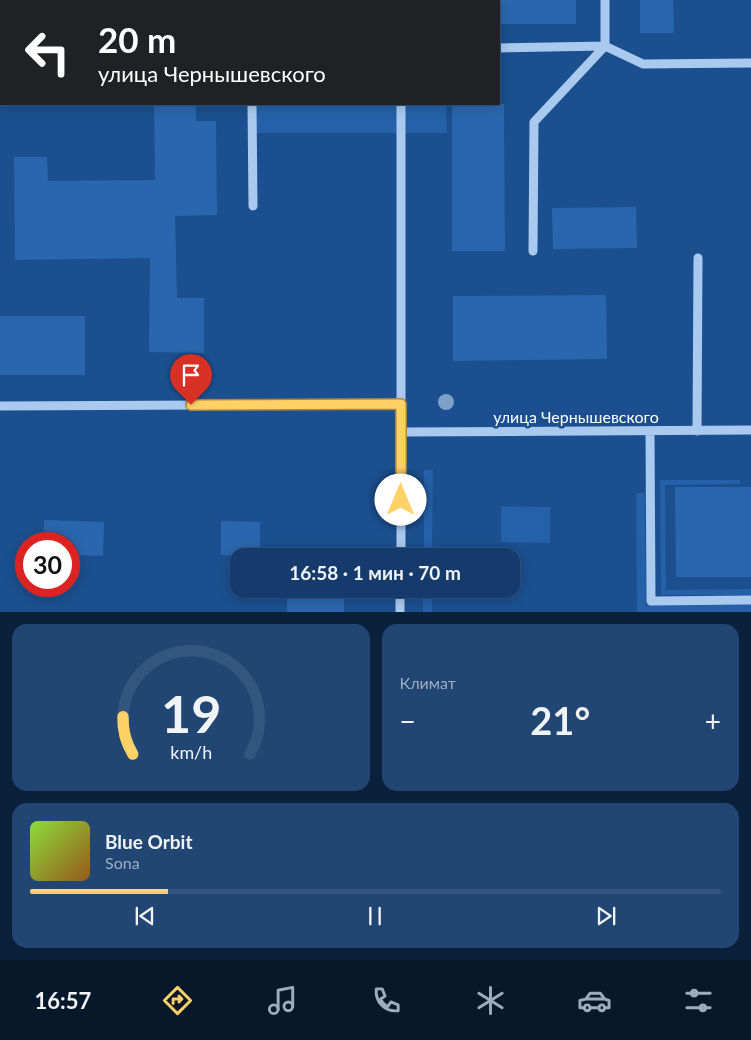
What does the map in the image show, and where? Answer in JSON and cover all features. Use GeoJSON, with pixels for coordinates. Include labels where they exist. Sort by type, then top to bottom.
{"type":"FeatureCollection","features":[{"type":"Feature","properties":{"kind":"street"},"geometry":{"type":"LineString","coordinates":[[533,252],[534,122],[605,46],[605,0]]}},
{"type":"Feature","properties":{"kind":"street"},"geometry":{"type":"LineString","coordinates":[[500,48],[605,46],[643,64],[751,63]]}},
{"type":"Feature","properties":{"kind":"street"},"geometry":{"type":"LineString","coordinates":[[252,105],[252,206]]}},
{"type":"Feature","properties":{"kind":"street"},"geometry":{"type":"LineString","coordinates":[[400,548],[401,105]]}},
{"type":"Feature","properties":{"kind":"street"},"geometry":{"type":"LineString","coordinates":[[698,258],[698,431]]}},
{"type":"Feature","properties":{"kind":"street"},"geometry":{"type":"LineString","coordinates":[[0,406],[401,404]]}},
{"type":"Feature","properties":{"kind":"street","name":"улица Чернышевского"},"geometry":{"type":"LineString","coordinates":[[401,432],[751,430]]}},
{"type":"Feature","properties":{"kind":"street"},"geometry":{"type":"LineString","coordinates":[[650,431],[651,601],[751,600]]}},
{"type":"Feature","properties":{"kind":"street"},"geometry":{"type":"LineString","coordinates":[[400,598],[400,612]]}},
{"type":"Feature","properties":{"kind":"shaded area"},"geometry":{"type":"Polygon","coordinates":[[[255,105],[446,105],[447,133],[255,133],[255,105]]]}},
{"type":"Feature","properties":{"kind":"shaded area"},"geometry":{"type":"Polygon","coordinates":[[[424,470],[433,470],[432,548],[424,548],[424,470]]]}},
{"type":"Feature","properties":{"kind":"shaded area"},"geometry":{"type":"Polygon","coordinates":[[[660,480],[740,480],[740,484],[665,485],[666,590],[751,589],[751,595],[661,595],[660,480]]]}},
{"type":"Feature","properties":{"kind":"shaded area"},"geometry":{"type":"Polygon","coordinates":[[[636,493],[645,493],[646,605],[751,605],[751,612],[637,612],[636,493]]]}},
{"type":"Feature","properties":{"kind":"shaded area"},"geometry":{"type":"Polygon","coordinates":[[[501,506],[550,507],[550,543],[501,542],[501,506]]]}},
{"type":"Feature","properties":{"kind":"shaded area"},"geometry":{"type":"Polygon","coordinates":[[[423,598],[432,598],[432,612],[423,612],[423,598]]]}},
{"type":"Feature","properties":{"kind":"building"},"geometry":{"type":"Polygon","coordinates":[[[500,0],[576,0],[576,24],[500,24],[500,0]]]}},
{"type":"Feature","properties":{"kind":"building"},"geometry":{"type":"Polygon","coordinates":[[[640,0],[673,0],[674,33],[640,33],[640,0]]]}},
{"type":"Feature","properties":{"kind":"building"},"geometry":{"type":"Polygon","coordinates":[[[504,104],[505,251],[452,251],[452,105],[504,104]]]}},
{"type":"Feature","properties":{"kind":"building"},"geometry":{"type":"Polygon","coordinates":[[[154,105],[196,105],[196,121],[216,121],[217,215],[175,216],[177,298],[204,298],[204,353],[149,352],[150,258],[15,260],[14,157],[47,157],[48,181],[155,180],[154,105]]]}},
{"type":"Feature","properties":{"kind":"building"},"geometry":{"type":"Polygon","coordinates":[[[636,207],[637,248],[553,249],[552,208],[636,207]]]}},
{"type":"Feature","properties":{"kind":"building"},"geometry":{"type":"Polygon","coordinates":[[[606,295],[607,359],[453,361],[453,296],[606,295]]]}},
{"type":"Feature","properties":{"kind":"building"},"geometry":{"type":"Polygon","coordinates":[[[0,316],[85,316],[85,375],[0,375],[0,316]]]}},
{"type":"Feature","properties":{"kind":"building"},"geometry":{"type":"Polygon","coordinates":[[[675,487],[751,487],[751,577],[676,577],[675,487]]]}},
{"type":"Feature","properties":{"kind":"building"},"geometry":{"type":"Polygon","coordinates":[[[44,520],[104,522],[103,556],[80,555],[80,532],[44,532],[44,520]]]}},
{"type":"Feature","properties":{"kind":"building"},"geometry":{"type":"Polygon","coordinates":[[[221,521],[260,522],[260,548],[230,548],[230,555],[221,555],[221,521]]]}},
{"type":"Feature","properties":{"kind":"building"},"geometry":{"type":"Polygon","coordinates":[[[287,598],[344,598],[344,612],[287,612],[287,598]]]}},
{"type":"Feature","properties":{"kind":"route"},"geometry":{"type":"LineString","coordinates":[[191,405],[401,404],[401,500]]}}]}
